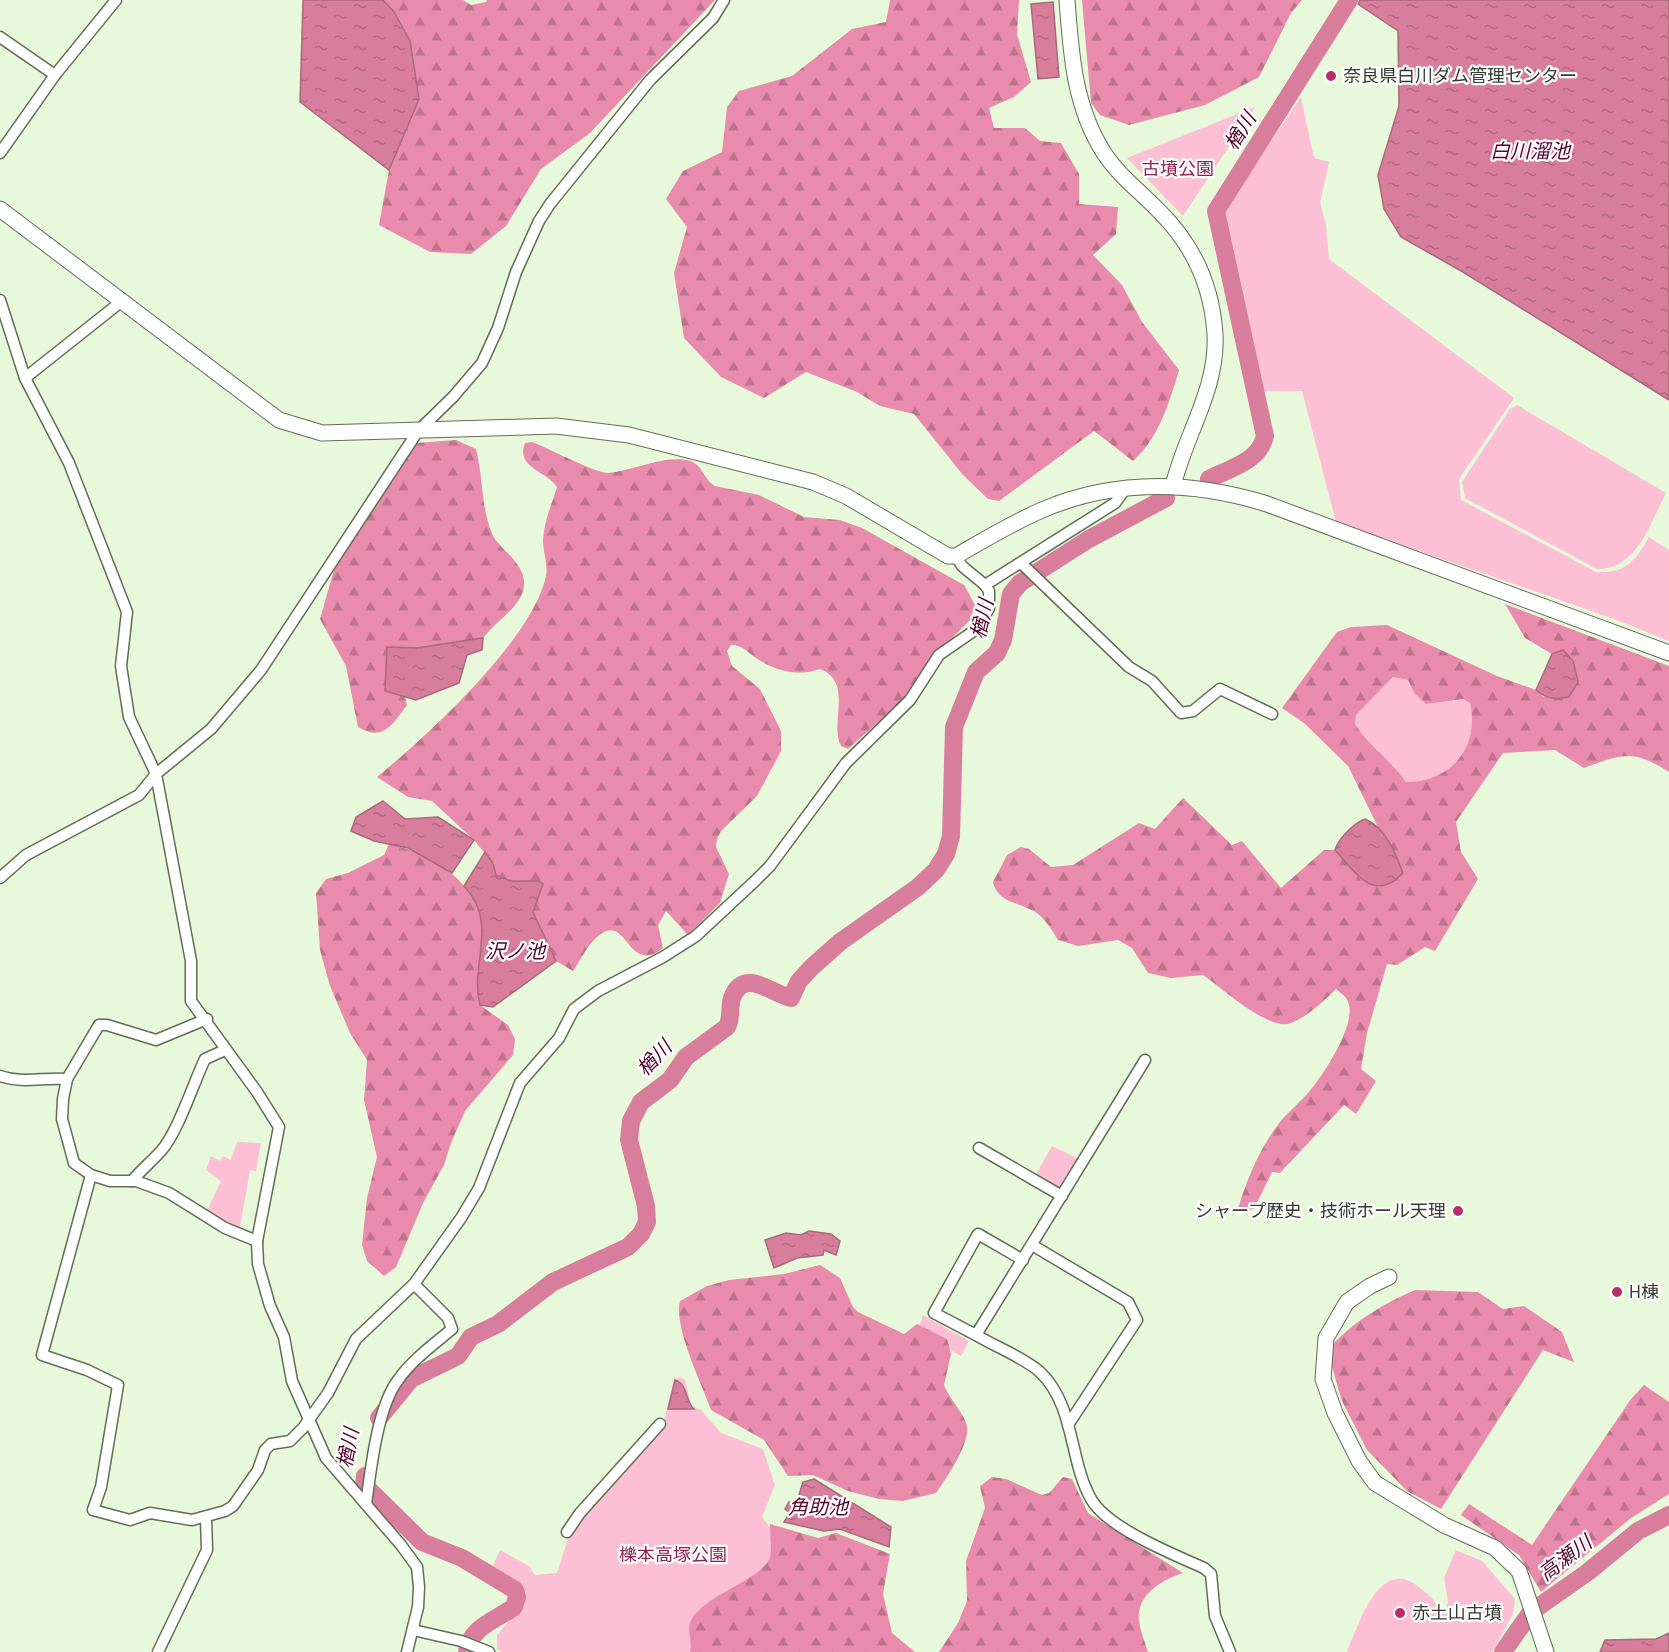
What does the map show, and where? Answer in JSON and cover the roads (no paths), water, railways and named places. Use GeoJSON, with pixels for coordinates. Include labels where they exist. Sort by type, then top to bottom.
{"type":"FeatureCollection","features":[{"type":"Feature","properties":{"kind":"street"},"geometry":{"type":"LineString","coordinates":[[0,153],[55,75],[116,0]]}},
{"type":"Feature","properties":{"kind":"street"},"geometry":{"type":"LineString","coordinates":[[0,878],[26,855],[139,795],[156,774],[211,729],[261,670],[418,431],[453,397],[482,363],[498,328],[516,272],[538,221],[650,80],[713,18],[724,0]]}},
{"type":"Feature","properties":{"kind":"street"},"geometry":{"type":"LineString","coordinates":[[1067,0],[1072,68],[1086,122],[1105,154],[1129,184],[1160,211],[1183,237],[1200,268],[1209,298],[1215,334],[1213,365],[1207,393],[1177,467],[1173,486]]}},
{"type":"Feature","properties":{"kind":"street"},"geometry":{"type":"LineString","coordinates":[[0,37],[55,75]]}},
{"type":"Feature","properties":{"kind":"street"},"geometry":{"type":"LineString","coordinates":[[0,209],[279,420],[322,433],[556,426],[629,435],[813,482],[854,501],[948,556],[956,556],[1044,509],[1087,494],[1126,488],[1173,486],[1215,491],[1267,504],[1669,653]]}},
{"type":"Feature","properties":{"kind":"street"},"geometry":{"type":"LineString","coordinates":[[0,300],[25,378],[69,463],[127,612],[121,666],[129,717],[156,774],[191,961],[191,1001],[207,1019],[225,1050],[257,1092],[279,1127],[257,1241],[258,1264],[270,1306],[284,1337],[291,1382],[310,1418],[326,1458],[417,1567],[419,1587],[413,1630],[407,1652]]}},
{"type":"Feature","properties":{"kind":"street"},"geometry":{"type":"LineString","coordinates":[[25,378],[122,301]]}},
{"type":"Feature","properties":{"kind":"street"},"geometry":{"type":"LineString","coordinates":[[985,585],[1115,503],[1126,488]]}},
{"type":"Feature","properties":{"kind":"street"},"geometry":{"type":"LineString","coordinates":[[91,1174],[42,1355],[118,1385],[101,1487],[93,1510],[130,1520],[150,1513],[192,1520],[206,1517],[233,1506],[258,1470],[264,1450],[271,1444],[290,1441],[328,1393],[356,1339],[414,1284],[461,1218],[479,1188],[520,1083],[559,1038],[574,1009],[598,992],[663,957],[696,936],[770,866],[820,794],[867,741],[910,700],[939,656],[978,628],[990,600],[985,585],[962,566],[956,556]]}},
{"type":"Feature","properties":{"kind":"street"},"geometry":{"type":"LineString","coordinates":[[1021,563],[1129,667],[1159,687],[1181,713],[1193,711],[1220,689],[1272,714]]}},
{"type":"Feature","properties":{"kind":"street"},"geometry":{"type":"LineString","coordinates":[[207,1019],[156,1040],[107,1025],[99,1025],[67,1080],[63,1099],[65,1130],[74,1163],[91,1174],[110,1181],[132,1181],[169,1193],[225,1228],[257,1241]]}},
{"type":"Feature","properties":{"kind":"street"},"geometry":{"type":"LineString","coordinates":[[132,1181],[145,1164],[161,1151],[172,1135],[205,1059],[225,1050]]}},
{"type":"Feature","properties":{"kind":"street"},"geometry":{"type":"LineString","coordinates":[[976,1335],[1145,1060]]}},
{"type":"Feature","properties":{"kind":"street"},"geometry":{"type":"LineString","coordinates":[[0,1076],[15,1082],[50,1078],[67,1080]]}},
{"type":"Feature","properties":{"kind":"street"},"geometry":{"type":"LineString","coordinates":[[979,1148],[1062,1196]]}},
{"type":"Feature","properties":{"kind":"street"},"geometry":{"type":"LineString","coordinates":[[1023,1260],[978,1234],[934,1313],[1039,1371],[1056,1392],[1092,1501],[1120,1525],[1152,1545],[1204,1568],[1211,1574],[1215,1616],[1230,1652]]}},
{"type":"Feature","properties":{"kind":"street"},"geometry":{"type":"LineString","coordinates":[[1032,1245],[1128,1302],[1137,1320],[1068,1425]]}},
{"type":"Feature","properties":{"kind":"street"},"geometry":{"type":"LineString","coordinates":[[1389,1277],[1370,1286],[1347,1302],[1326,1338],[1323,1379],[1335,1413],[1359,1461],[1375,1484],[1444,1525],[1495,1548],[1519,1571],[1528,1592],[1546,1652]]}},
{"type":"Feature","properties":{"kind":"street"},"geometry":{"type":"LineString","coordinates":[[366,1504],[379,1429],[396,1383],[418,1357],[452,1329],[448,1318],[414,1284]]}},
{"type":"Feature","properties":{"kind":"street"},"geometry":{"type":"LineString","coordinates":[[567,1532],[580,1513],[660,1424]]}},
{"type":"Feature","properties":{"kind":"street"},"geometry":{"type":"LineString","coordinates":[[158,1652],[207,1550],[206,1517]]}},
{"type":"Feature","properties":{"kind":"street"},"geometry":{"type":"LineString","coordinates":[[413,1630],[461,1641],[489,1652]]}},
{"type":"Feature","properties":{"kind":"water"},"geometry":{"type":"Polygon","coordinates":[[[303,0],[383,0],[394,12],[410,41],[419,99],[389,170],[300,102],[303,0]]]}},
{"type":"Feature","properties":{"kind":"water","name":"白川溜池"},"geometry":{"type":"Polygon","coordinates":[[[1360,0],[1669,0],[1669,400],[1463,272],[1401,237],[1384,209],[1378,175],[1399,106],[1398,31],[1358,4],[1360,0]]]}},
{"type":"Feature","properties":{"kind":"water"},"geometry":{"type":"Polygon","coordinates":[[[1053,2],[1059,77],[1038,79],[1031,4],[1053,2]]]}},
{"type":"Feature","properties":{"kind":"water"},"geometry":{"type":"Polygon","coordinates":[[[483,638],[482,650],[467,655],[459,683],[416,700],[385,691],[387,647],[417,648],[483,638]]]}},
{"type":"Feature","properties":{"kind":"water"},"geometry":{"type":"Polygon","coordinates":[[[1563,650],[1573,661],[1578,682],[1569,697],[1548,697],[1536,690],[1552,654],[1563,650]]]}},
{"type":"Feature","properties":{"kind":"water"},"geometry":{"type":"Polygon","coordinates":[[[383,801],[405,819],[438,817],[474,840],[452,873],[408,848],[374,841],[351,831],[356,817],[383,801]]]}},
{"type":"Feature","properties":{"kind":"water"},"geometry":{"type":"Polygon","coordinates":[[[1365,819],[1379,828],[1384,835],[1403,873],[1393,882],[1383,886],[1366,882],[1358,876],[1335,850],[1347,832],[1365,819]]]}},
{"type":"Feature","properties":{"kind":"water","name":"沢ノ池"},"geometry":{"type":"Polygon","coordinates":[[[485,852],[493,863],[496,875],[511,881],[539,881],[543,884],[533,912],[556,961],[493,1007],[480,1005],[478,974],[482,930],[480,915],[475,900],[464,886],[485,852]]]}},
{"type":"Feature","properties":{"kind":"water"},"geometry":{"type":"Polygon","coordinates":[[[809,1231],[831,1234],[840,1241],[836,1255],[824,1250],[823,1255],[797,1258],[774,1268],[765,1240],[786,1233],[801,1235],[809,1231]]]}},
{"type":"Feature","properties":{"kind":"water"},"geometry":{"type":"Polygon","coordinates":[[[675,1380],[682,1385],[694,1409],[668,1409],[675,1380]]]}},
{"type":"Feature","properties":{"kind":"water","name":"角助池"},"geometry":{"type":"Polygon","coordinates":[[[814,1479],[891,1527],[889,1547],[840,1529],[824,1531],[784,1522],[790,1513],[785,1509],[789,1502],[796,1504],[803,1482],[814,1479]]]}},
{"type":"Feature","properties":{"kind":"water"},"geometry":{"type":"Polygon","coordinates":[[[1669,1633],[1669,1652],[1600,1652],[1605,1640],[1656,1639],[1669,1633]]]}},
{"type":"Feature","properties":{"kind":"waterway","name":"楢川"},"geometry":{"type":"LineString","coordinates":[[1209,479],[1250,458],[1262,445],[1265,436],[1216,211],[1349,0]]}},
{"type":"Feature","properties":{"kind":"waterway","name":"楢川"},"geometry":{"type":"LineString","coordinates":[[379,1418],[411,1379],[458,1356],[471,1337],[498,1324],[553,1282],[628,1247],[641,1234],[647,1222],[646,1206],[629,1140],[631,1121],[641,1102],[670,1080],[686,1057],[727,1027],[732,998],[737,989],[744,984],[751,983],[791,998],[799,981],[840,942],[918,887],[936,870],[946,854],[951,836],[954,727],[976,672],[997,653],[1003,640],[1011,594],[1020,583],[1089,539],[1166,498]]}},
{"type":"Feature","properties":{"kind":"waterway","name":"楢川"},"geometry":{"type":"LineString","coordinates":[[365,1476],[364,1485],[422,1542],[462,1558],[515,1590],[517,1597],[514,1607],[478,1630],[467,1652]]}},
{"type":"Feature","properties":{"kind":"waterway","name":"高瀬川"},"geometry":{"type":"LineString","coordinates":[[1503,1652],[1531,1612],[1588,1572],[1638,1531],[1669,1515]]}},
{"type":"Feature","properties":{"kind":"place","name":"奈良県白川ダム管理センター"},"geometry":{"type":"Point","coordinates":[1331,76]}},
{"type":"Feature","properties":{"kind":"place","name":"シャープ歴史・技術ホール天理"},"geometry":{"type":"Point","coordinates":[1458,1211]}},
{"type":"Feature","properties":{"kind":"place","name":"H棟"},"geometry":{"type":"Point","coordinates":[1617,1292]}},
{"type":"Feature","properties":{"kind":"place","name":"赤土山古墳"},"geometry":{"type":"Point","coordinates":[1400,1613]}},
{"type":"Feature","properties":{"kind":"park label","name":"古墳公園"},"geometry":{"type":"Point","coordinates":[1178,169]}},
{"type":"Feature","properties":{"kind":"park label","name":"櫟本高塚公園"},"geometry":{"type":"Point","coordinates":[673,1555]}}]}
